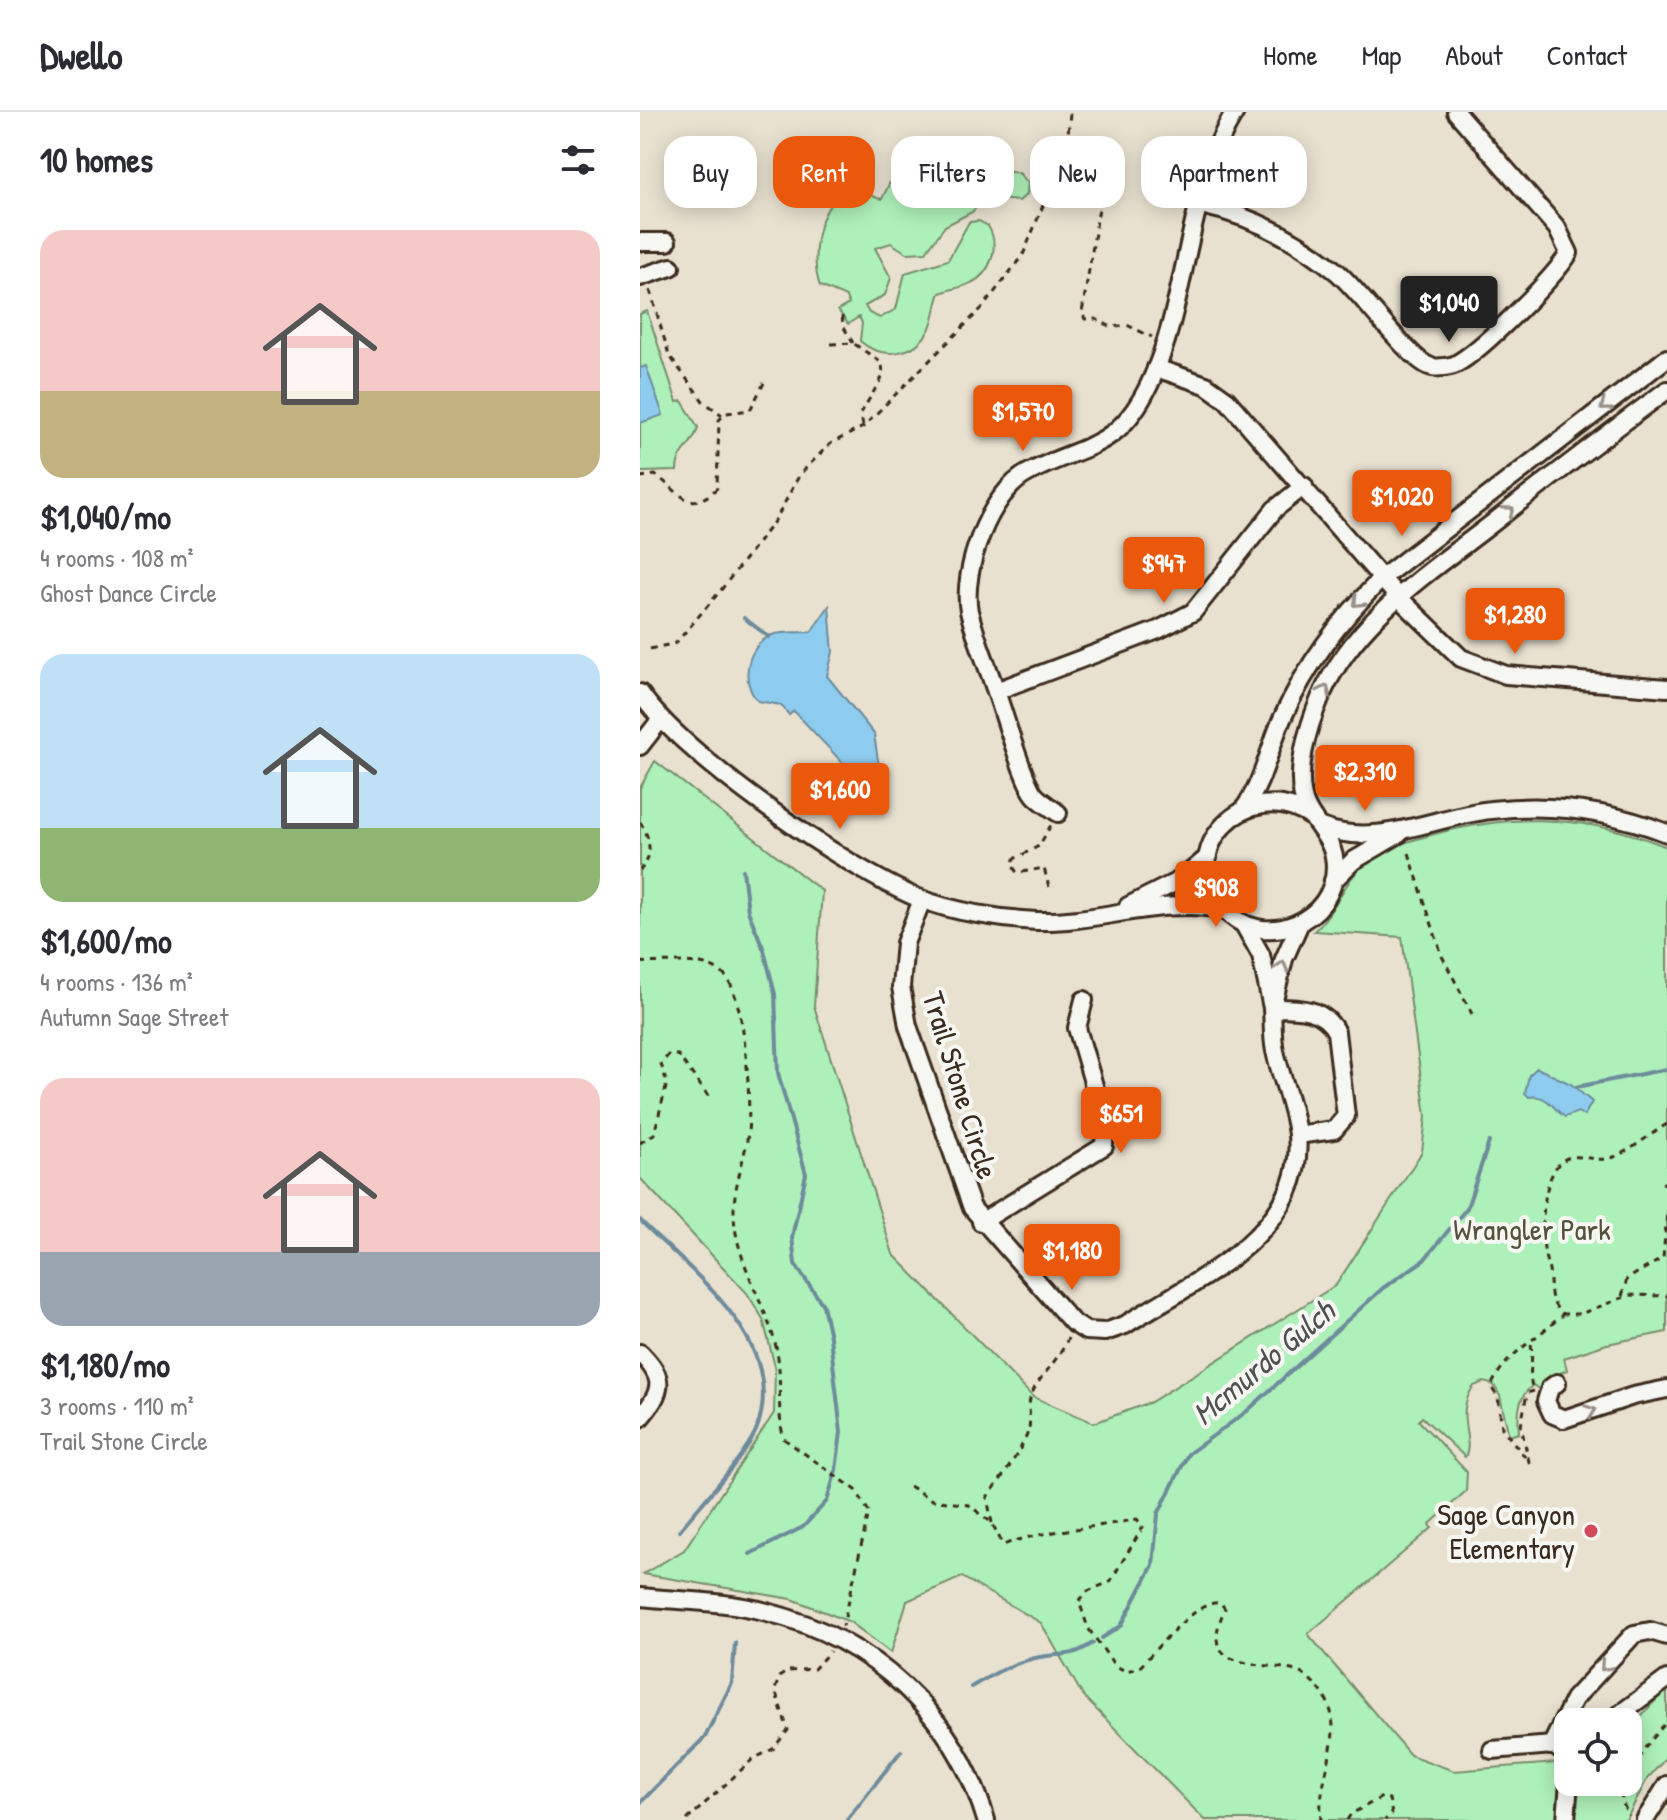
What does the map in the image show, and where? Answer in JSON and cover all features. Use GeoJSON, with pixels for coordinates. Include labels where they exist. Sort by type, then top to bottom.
{"type":"FeatureCollection","features":[{"type":"Feature","properties":{"kind":"street"},"geometry":{"type":"LineString","coordinates":[[1225,136],[1235,112]]}},
{"type":"Feature","properties":{"kind":"street"},"geometry":{"type":"LineString","coordinates":[[1212,208],[1251,219],[1279,232],[1337,272],[1364,297],[1408,352],[1430,367],[1454,365],[1548,284],[1569,253],[1557,228],[1456,112]]}},
{"type":"Feature","properties":{"kind":"street"},"geometry":{"type":"LineString","coordinates":[[1058,813],[1034,794],[996,691],[968,609],[971,561],[993,510],[1025,474],[1078,454],[1113,436],[1136,408],[1167,341],[1200,208]]}},
{"type":"Feature","properties":{"kind":"street"},"geometry":{"type":"LineString","coordinates":[[640,242],[667,242]]}},
{"type":"Feature","properties":{"kind":"street"},"geometry":{"type":"LineString","coordinates":[[644,282],[671,267]]}},
{"type":"Feature","properties":{"kind":"street"},"geometry":{"type":"LineString","coordinates":[[1118,912],[1182,879],[1208,857],[1223,824],[1243,810],[1263,779],[1280,724],[1321,645],[1382,578],[1667,358]]}},
{"type":"Feature","properties":{"kind":"street"},"geometry":{"type":"LineString","coordinates":[[1156,368],[1206,385],[1227,400],[1398,597],[1448,647],[1489,670],[1554,680],[1667,688]]}},
{"type":"Feature","properties":{"kind":"street"},"geometry":{"type":"LineString","coordinates":[[1333,881],[1333,852],[1304,800],[1303,774],[1306,743],[1320,698],[1349,650],[1398,597],[1667,390]]}},
{"type":"Feature","properties":{"kind":"street"},"geometry":{"type":"LineString","coordinates":[[996,691],[1158,630],[1193,612],[1275,509],[1304,486]]}},
{"type":"Feature","properties":{"kind":"street"},"geometry":{"type":"LineString","coordinates":[[641,698],[732,779],[882,882],[922,900],[1019,920],[1062,919],[1189,905],[1225,910]]}},
{"type":"Feature","properties":{"kind":"street"},"geometry":{"type":"LineString","coordinates":[[640,746],[661,719]]}},
{"type":"Feature","properties":{"kind":"street"},"geometry":{"type":"LineString","coordinates":[[1243,810],[1279,803],[1340,833],[1404,831],[1489,810],[1536,806],[1596,811],[1667,833]]}},
{"type":"Feature","properties":{"kind":"street"},"geometry":{"type":"LineString","coordinates":[[1208,857],[1210,886],[1225,910],[1243,923],[1272,930],[1300,923],[1321,905],[1333,881],[1353,861],[1404,831]]}},
{"type":"Feature","properties":{"kind":"street","name":"Trail Stone Circle"},"geometry":{"type":"LineString","coordinates":[[922,900],[905,943],[901,987],[908,1026],[962,1188],[981,1222],[1072,1322],[1086,1331],[1105,1332],[1125,1325],[1263,1232],[1289,1190],[1297,1158],[1297,1135],[1275,1049],[1272,1008],[1261,955],[1243,923]]}},
{"type":"Feature","properties":{"kind":"street","name":"Trail Stone Circle"},"geometry":{"type":"LineString","coordinates":[[1272,1008],[1284,959],[1300,923]]}},
{"type":"Feature","properties":{"kind":"street"},"geometry":{"type":"LineString","coordinates":[[981,1222],[1104,1146],[1105,1123],[1077,1028],[1084,1000]]}},
{"type":"Feature","properties":{"kind":"street"},"geometry":{"type":"LineString","coordinates":[[1272,1008],[1316,1012],[1330,1021],[1336,1032],[1346,1116],[1334,1130],[1297,1135]]}},
{"type":"Feature","properties":{"kind":"street"},"geometry":{"type":"LineString","coordinates":[[640,1353],[655,1369],[660,1383],[656,1398],[640,1418]]}},
{"type":"Feature","properties":{"kind":"street"},"geometry":{"type":"LineString","coordinates":[[1557,1383],[1550,1388],[1546,1401],[1552,1414],[1564,1419],[1633,1396],[1667,1389]]}},
{"type":"Feature","properties":{"kind":"street"},"geometry":{"type":"LineString","coordinates":[[640,1597],[765,1611],[827,1632],[861,1650],[899,1679],[932,1715],[966,1763],[986,1820]]}},
{"type":"Feature","properties":{"kind":"street"},"geometry":{"type":"LineString","coordinates":[[1551,1746],[1574,1699],[1634,1634],[1650,1631],[1667,1636]]}},
{"type":"Feature","properties":{"kind":"street"},"geometry":{"type":"LineString","coordinates":[[1628,1708],[1667,1679]]}},
{"type":"Feature","properties":{"kind":"street"},"geometry":{"type":"LineString","coordinates":[[1492,1750],[1554,1748]]}},
{"type":"Feature","properties":{"kind":"street"},"geometry":{"type":"LineString","coordinates":[[1638,1819],[1667,1785]]}},
{"type":"Feature","properties":{"kind":"street"},"geometry":{"type":"LineString","coordinates":[[1566,1820],[1568,1796]]}},
{"type":"Feature","properties":{"kind":"path"},"geometry":{"type":"LineString","coordinates":[[1068,136],[1070,113]]}},
{"type":"Feature","properties":{"kind":"path"},"geometry":{"type":"LineString","coordinates":[[650,649],[676,643],[776,519],[800,474],[830,444],[863,427],[983,307],[1023,255],[1042,208]]}},
{"type":"Feature","properties":{"kind":"path"},"geometry":{"type":"LineString","coordinates":[[1099,208],[1082,313],[1085,319],[1096,319],[1111,327],[1127,325],[1167,341]]}},
{"type":"Feature","properties":{"kind":"path"},"geometry":{"type":"LineString","coordinates":[[644,282],[666,334],[669,355],[703,401],[723,416]]}},
{"type":"Feature","properties":{"kind":"path"},"geometry":{"type":"LineString","coordinates":[[842,316],[843,326],[853,343],[882,363],[883,376],[861,413],[863,427]]}},
{"type":"Feature","properties":{"kind":"path"},"geometry":{"type":"LineString","coordinates":[[831,344],[853,343]]}},
{"type":"Feature","properties":{"kind":"path"},"geometry":{"type":"LineString","coordinates":[[640,477],[655,475],[679,496],[692,501],[705,500],[717,488],[719,420],[723,416],[750,410],[766,379]]}},
{"type":"Feature","properties":{"kind":"path"},"geometry":{"type":"LineString","coordinates":[[1049,887],[1044,868],[1017,873],[1013,866],[1014,859],[1039,846],[1058,813]]}},
{"type":"Feature","properties":{"kind":"path"},"geometry":{"type":"LineString","coordinates":[[640,822],[650,847],[646,864],[640,870]]}},
{"type":"Feature","properties":{"kind":"path"},"geometry":{"type":"LineString","coordinates":[[1409,853],[1442,956],[1472,1014]]}},
{"type":"Feature","properties":{"kind":"path"},"geometry":{"type":"LineString","coordinates":[[640,962],[703,964],[724,975],[737,999],[744,1026],[748,1132],[734,1212],[737,1237],[775,1343],[782,1374],[780,1425],[784,1439],[856,1490],[869,1512],[844,1624]]}},
{"type":"Feature","properties":{"kind":"path"},"geometry":{"type":"LineString","coordinates":[[640,1143],[654,1134],[667,1083],[661,1064],[669,1054],[678,1055],[709,1097]]}},
{"type":"Feature","properties":{"kind":"path"},"geometry":{"type":"LineString","coordinates":[[1563,1314],[1549,1293],[1549,1273],[1540,1232],[1549,1177],[1569,1157],[1609,1159],[1667,1124]]}},
{"type":"Feature","properties":{"kind":"path"},"geometry":{"type":"LineString","coordinates":[[1621,1297],[1627,1279],[1663,1258],[1667,1212]]}},
{"type":"Feature","properties":{"kind":"path"},"geometry":{"type":"LineString","coordinates":[[1531,1343],[1533,1358],[1528,1377],[1534,1391],[1527,1393],[1523,1401],[1521,1426],[1529,1462],[1502,1428],[1498,1397],[1491,1387],[1507,1358],[1531,1343],[1563,1314],[1580,1314],[1621,1297],[1667,1296]]}},
{"type":"Feature","properties":{"kind":"path"},"geometry":{"type":"LineString","coordinates":[[1069,1337],[1059,1360],[1032,1392],[1025,1442],[1009,1461],[1000,1483],[987,1497],[992,1523],[1003,1545],[1037,1532],[1073,1532],[1137,1519],[1143,1527],[1110,1582],[1088,1591],[1079,1601],[1088,1628],[1115,1666],[1133,1671],[1171,1632],[1209,1604],[1221,1603],[1225,1609],[1219,1620],[1218,1643],[1225,1653],[1241,1664],[1268,1665],[1308,1677],[1329,1706],[1335,1736],[1320,1799],[1321,1820]]}},
{"type":"Feature","properties":{"kind":"path"},"geometry":{"type":"LineString","coordinates":[[909,1486],[932,1500],[969,1505],[992,1523]]}},
{"type":"Feature","properties":{"kind":"path"},"geometry":{"type":"LineString","coordinates":[[687,1820],[753,1759],[773,1749],[788,1730],[775,1690],[779,1677],[788,1671],[814,1669],[832,1647]]}},
{"type":"Feature","properties":{"kind":"path"},"geometry":{"type":"LineString","coordinates":[[1642,1754],[1667,1721]]}},
{"type":"Feature","properties":{"kind":"path"},"geometry":{"type":"LineString","coordinates":[[1624,1796],[1622,1806],[1638,1819]]}},
{"type":"Feature","properties":{"kind":"path"},"geometry":{"type":"LineString","coordinates":[[1347,1820],[1351,1814],[1382,1797],[1389,1799],[1392,1807],[1392,1814],[1385,1820]]}},
{"type":"Feature","properties":{"kind":"green space"},"geometry":{"type":"Polygon","coordinates":[[[1014,172],[1028,183],[1027,194],[1019,201],[1014,201],[1014,172]]]}},
{"type":"Feature","properties":{"kind":"green space"},"geometry":{"type":"Polygon","coordinates":[[[891,180],[891,208],[976,208],[945,226],[926,252],[907,253],[891,243],[875,248],[891,278],[885,295],[865,306],[869,313],[880,318],[896,309],[905,273],[948,260],[969,222],[979,221],[988,226],[993,242],[992,258],[984,273],[967,285],[940,293],[933,321],[923,339],[907,350],[887,353],[860,341],[862,323],[859,317],[848,324],[838,310],[849,304],[846,297],[820,286],[816,259],[816,243],[828,208],[875,208],[875,197],[882,199],[891,180]]]}},
{"type":"Feature","properties":{"kind":"green space"},"geometry":{"type":"Polygon","coordinates":[[[647,311],[677,402],[682,401],[698,427],[680,458],[677,471],[640,472],[640,314],[647,311]]]}},
{"type":"Feature","properties":{"kind":"green space","name":"Wrangler Park"},"geometry":{"type":"Polygon","coordinates":[[[655,761],[822,891],[814,1006],[893,1254],[1033,1397],[1094,1423],[1151,1402],[1336,1285],[1422,1152],[1426,1116],[1402,937],[1314,931],[1361,867],[1383,851],[1409,841],[1488,823],[1518,821],[1548,820],[1607,828],[1667,847],[1667,1332],[1607,1344],[1564,1358],[1567,1370],[1548,1378],[1540,1390],[1533,1385],[1524,1395],[1519,1412],[1519,1433],[1509,1436],[1500,1396],[1494,1385],[1484,1382],[1474,1386],[1465,1407],[1468,1443],[1465,1457],[1422,1417],[1419,1421],[1467,1472],[1466,1491],[1430,1524],[1432,1528],[1308,1634],[1410,1755],[1454,1771],[1554,1763],[1554,1796],[1638,1796],[1626,1820],[1205,1820],[1083,1696],[1041,1623],[962,1577],[907,1601],[891,1653],[850,1622],[792,1599],[643,1574],[684,1550],[774,1413],[775,1367],[763,1319],[747,1293],[640,1178],[640,788],[655,761]]]}},
{"type":"Feature","properties":{"kind":"green space"},"geometry":{"type":"Polygon","coordinates":[[[1667,1688],[1667,1757],[1642,1789],[1642,1715],[1667,1688]]]}},
{"type":"Feature","properties":{"kind":"water"},"geometry":{"type":"Polygon","coordinates":[[[646,366],[663,415],[640,423],[640,368],[646,366]]]}},
{"type":"Feature","properties":{"kind":"water"},"geometry":{"type":"Polygon","coordinates":[[[829,606],[833,652],[827,676],[874,734],[880,773],[870,779],[855,776],[794,711],[789,715],[781,705],[758,701],[749,684],[748,665],[763,640],[777,634],[811,632],[829,606]]]}},
{"type":"Feature","properties":{"kind":"water"},"geometry":{"type":"Polygon","coordinates":[[[1537,1068],[1571,1084],[1592,1102],[1584,1116],[1578,1112],[1565,1117],[1545,1100],[1529,1097],[1525,1093],[1529,1075],[1537,1068]]]}},
{"type":"Feature","properties":{"kind":"waterway"},"geometry":{"type":"LineString","coordinates":[[744,618],[769,637]]}},
{"type":"Feature","properties":{"kind":"waterway"},"geometry":{"type":"LineString","coordinates":[[743,870],[748,911],[764,950],[775,994],[778,1073],[806,1174],[792,1237],[795,1264],[823,1305],[830,1337],[841,1432],[836,1470],[827,1501],[803,1527],[750,1554]]}},
{"type":"Feature","properties":{"kind":"waterway","name":"Mcmurdo Gulch"},"geometry":{"type":"LineString","coordinates":[[1576,1087],[1667,1069]]}},
{"type":"Feature","properties":{"kind":"waterway","name":"Mcmurdo Gulch"},"geometry":{"type":"LineString","coordinates":[[1102,1638],[1121,1626],[1153,1565],[1158,1514],[1188,1454],[1246,1412],[1383,1288],[1424,1260],[1467,1208],[1489,1142]]}},
{"type":"Feature","properties":{"kind":"waterway"},"geometry":{"type":"LineString","coordinates":[[640,1220],[730,1311],[747,1338],[759,1366],[763,1396],[757,1428],[751,1439],[733,1466],[679,1531]]}},
{"type":"Feature","properties":{"kind":"waterway"},"geometry":{"type":"LineString","coordinates":[[640,1803],[705,1737],[732,1683],[735,1643]]}},
{"type":"Feature","properties":{"kind":"waterway","name":"Mcmurdo Gulch"},"geometry":{"type":"LineString","coordinates":[[971,1687],[1021,1662],[1072,1653],[1093,1643]]}},
{"type":"Feature","properties":{"kind":"waterway","name":"Mcmurdo Gulch"},"geometry":{"type":"LineString","coordinates":[[847,1820],[901,1751]]}},
{"type":"Feature","properties":{"kind":"place","name":"Sage Canyon Elementary"},"geometry":{"type":"Point","coordinates":[1591,1531]}}]}
